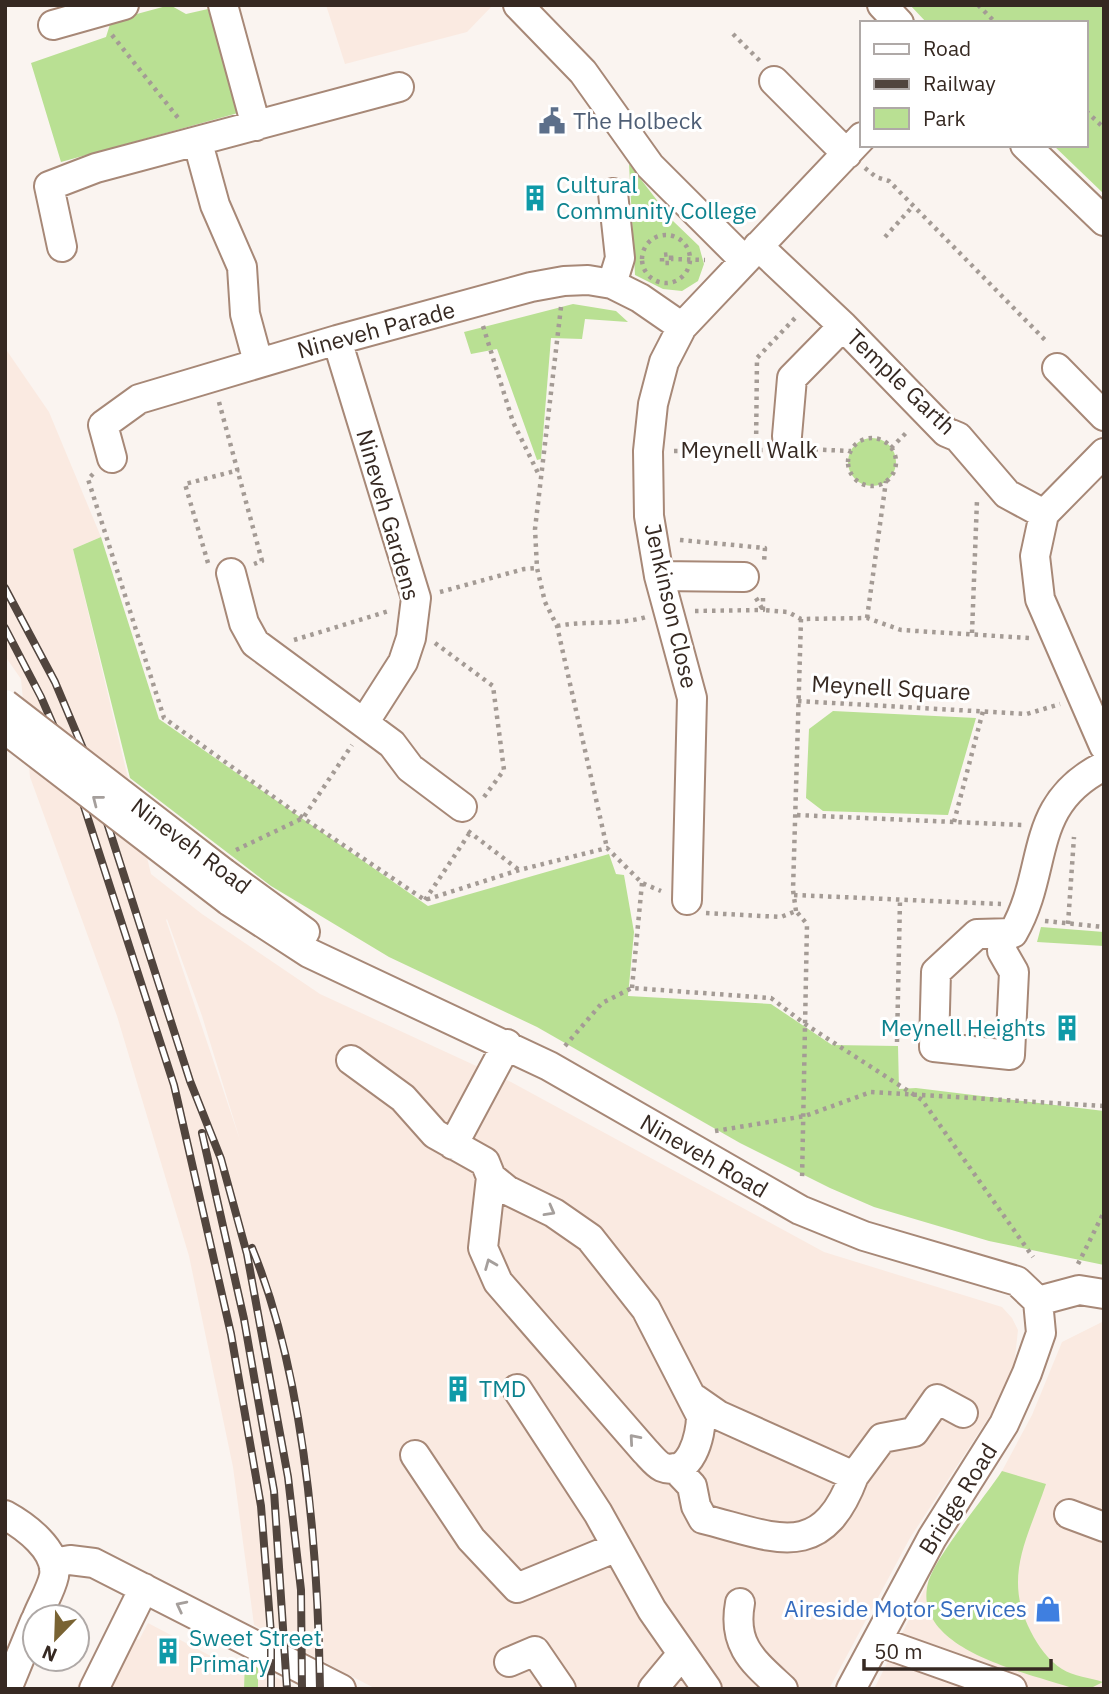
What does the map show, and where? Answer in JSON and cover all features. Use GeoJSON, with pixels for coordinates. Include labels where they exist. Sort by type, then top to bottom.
{"type":"FeatureCollection","features":[{"type":"Feature","properties":{"kind":"street"},"geometry":{"type":"LineString","coordinates":[[53,25],[124,5]]}},
{"type":"Feature","properties":{"kind":"street"},"geometry":{"type":"LineString","coordinates":[[223,5],[256,126]]}},
{"type":"Feature","properties":{"kind":"street","name":"Temple Garth"},"geometry":{"type":"LineString","coordinates":[[518,5],[583,72],[650,166],[751,253],[843,326],[946,432],[958,436],[1007,494],[1044,514]]}},
{"type":"Feature","properties":{"kind":"street"},"geometry":{"type":"LineString","coordinates":[[882,5],[897,21]]}},
{"type":"Feature","properties":{"kind":"street"},"geometry":{"type":"LineString","coordinates":[[774,81],[854,146]]}},
{"type":"Feature","properties":{"kind":"street"},"geometry":{"type":"LineString","coordinates":[[62,247],[49,186],[96,168],[198,143],[399,87]]}},
{"type":"Feature","properties":{"kind":"street"},"geometry":{"type":"LineString","coordinates":[[198,143],[215,205],[242,267],[245,313],[258,362]]}},
{"type":"Feature","properties":{"kind":"street","name":"Jenkinson Close"},"geometry":{"type":"LineString","coordinates":[[687,901],[692,698],[659,576],[649,516],[648,451],[653,404],[664,362],[682,327],[854,146]]}},
{"type":"Feature","properties":{"kind":"street"},"geometry":{"type":"LineString","coordinates":[[1027,147],[1104,221]]}},
{"type":"Feature","properties":{"kind":"street"},"geometry":{"type":"LineString","coordinates":[[612,284],[620,258],[613,193]]}},
{"type":"Feature","properties":{"kind":"street","name":"Nineveh Parade"},"geometry":{"type":"LineString","coordinates":[[112,457],[103,425],[139,399],[337,340],[564,281],[588,279],[612,284],[640,298],[682,327]]}},
{"type":"Feature","properties":{"kind":"street"},"geometry":{"type":"LineString","coordinates":[[787,445],[792,378],[843,326]]}},
{"type":"Feature","properties":{"kind":"street","name":"Nineveh Gardens"},"geometry":{"type":"LineString","coordinates":[[337,340],[416,598],[411,634],[403,662],[364,723]]}},
{"type":"Feature","properties":{"kind":"street"},"geometry":{"type":"LineString","coordinates":[[1052,356],[1104,416]]}},
{"type":"Feature","properties":{"kind":"street"},"geometry":{"type":"LineString","coordinates":[[1104,453],[1044,514],[1038,535],[1035,577],[1054,635],[1085,698],[1104,746]]}},
{"type":"Feature","properties":{"kind":"street"},"geometry":{"type":"LineString","coordinates":[[231,573],[244,623],[255,643],[392,744],[410,768],[472,804]]}},
{"type":"Feature","properties":{"kind":"street"},"geometry":{"type":"LineString","coordinates":[[659,576],[744,577]]}},
{"type":"Feature","properties":{"kind":"street","name":"Nineveh Road"},"geometry":{"type":"LineString","coordinates":[[5,704],[224,873],[378,985]]}},
{"type":"Feature","properties":{"kind":"street","name":"Nineveh Road"},"geometry":{"type":"LineString","coordinates":[[5,729],[229,901],[309,953],[507,1044],[800,1210],[864,1236],[1017,1281],[1038,1301]]}},
{"type":"Feature","properties":{"kind":"street"},"geometry":{"type":"LineString","coordinates":[[1016,924],[977,934],[936,972],[934,1047],[1010,1055],[1014,972],[1002,951],[1016,924],[1033,889],[1045,825],[1063,798],[1085,775],[1104,766]]}},
{"type":"Feature","properties":{"kind":"street"},"geometry":{"type":"LineString","coordinates":[[453,1145],[507,1044]]}},
{"type":"Feature","properties":{"kind":"street"},"geometry":{"type":"LineString","coordinates":[[351,1060],[403,1098],[435,1134],[485,1162],[491,1177],[484,1248],[498,1282],[645,1451],[662,1467],[675,1468],[689,1460],[701,1432],[701,1416],[695,1399],[673,1366],[646,1309],[590,1238],[554,1213],[507,1190],[491,1177]]}},
{"type":"Feature","properties":{"kind":"street"},"geometry":{"type":"LineString","coordinates":[[1038,1301],[1079,1290],[1104,1294]]}},
{"type":"Feature","properties":{"kind":"street","name":"Bridge Road"},"geometry":{"type":"LineString","coordinates":[[850,1689],[932,1538],[1004,1424],[1041,1333],[1038,1301]]}},
{"type":"Feature","properties":{"kind":"street"},"geometry":{"type":"LineString","coordinates":[[517,1389],[617,1547],[652,1610],[707,1689]]}},
{"type":"Feature","properties":{"kind":"street"},"geometry":{"type":"LineString","coordinates":[[695,1399],[718,1415],[854,1476]]}},
{"type":"Feature","properties":{"kind":"street"},"geometry":{"type":"LineString","coordinates":[[675,1468],[692,1486],[696,1506],[703,1519],[785,1539],[802,1539],[833,1518],[854,1476],[883,1438],[914,1432],[937,1399],[963,1413]]}},
{"type":"Feature","properties":{"kind":"street"},"geometry":{"type":"LineString","coordinates":[[415,1455],[471,1539],[517,1588],[617,1547]]}},
{"type":"Feature","properties":{"kind":"street"},"geometry":{"type":"LineString","coordinates":[[5,1514],[46,1547],[53,1563],[54,1576],[43,1603]]}},
{"type":"Feature","properties":{"kind":"street"},"geometry":{"type":"LineString","coordinates":[[1069,1514],[1104,1527]]}},
{"type":"Feature","properties":{"kind":"street"},"geometry":{"type":"LineString","coordinates":[[53,1563],[70,1560],[94,1563],[341,1689]]}},
{"type":"Feature","properties":{"kind":"street"},"geometry":{"type":"LineString","coordinates":[[94,1689],[144,1588]]}},
{"type":"Feature","properties":{"kind":"street"},"geometry":{"type":"LineString","coordinates":[[740,1603],[736,1623],[741,1640],[752,1660],[783,1689]]}},
{"type":"Feature","properties":{"kind":"street"},"geometry":{"type":"LineString","coordinates":[[877,1642],[1012,1689]]}},
{"type":"Feature","properties":{"kind":"street"},"geometry":{"type":"LineString","coordinates":[[509,1661],[534,1651],[561,1689]]}},
{"type":"Feature","properties":{"kind":"street"},"geometry":{"type":"LineString","coordinates":[[653,1689],[682,1654]]}},
{"type":"Feature","properties":{"kind":"street"},"geometry":{"type":"LineString","coordinates":[[7,1689],[21,1655]]}},
{"type":"Feature","properties":{"kind":"path"},"geometry":{"type":"LineString","coordinates":[[978,5],[994,21]]}},
{"type":"Feature","properties":{"kind":"path"},"geometry":{"type":"LineString","coordinates":[[94,13],[198,143]]}},
{"type":"Feature","properties":{"kind":"path"},"geometry":{"type":"LineString","coordinates":[[733,34],[768,69],[774,81]]}},
{"type":"Feature","properties":{"kind":"path"},"geometry":{"type":"LineString","coordinates":[[1088,113],[1104,128]]}},
{"type":"Feature","properties":{"kind":"path"},"geometry":{"type":"LineString","coordinates":[[854,146],[876,177],[889,181],[1052,356]]}},
{"type":"Feature","properties":{"kind":"path"},"geometry":{"type":"LineString","coordinates":[[885,237],[913,206]]}},
{"type":"Feature","properties":{"kind":"path"},"geometry":{"type":"LineString","coordinates":[[674,236],[681,240],[690,254],[687,270],[676,281],[659,282],[652,278],[643,266],[643,251],[653,239],[674,236]]}},
{"type":"Feature","properties":{"kind":"path"},"geometry":{"type":"LineString","coordinates":[[564,281],[540,475],[535,529],[537,568],[545,602],[557,626],[607,848],[642,883],[687,901],[709,915],[781,917],[796,911]]}},
{"type":"Feature","properties":{"kind":"path"},"geometry":{"type":"LineString","coordinates":[[476,302],[513,422],[540,475]]}},
{"type":"Feature","properties":{"kind":"path"},"geometry":{"type":"LineString","coordinates":[[212,377],[239,470],[262,561],[231,573],[211,572],[185,484],[239,470]]}},
{"type":"Feature","properties":{"kind":"path","name":"Meynell Walk"},"geometry":{"type":"LineString","coordinates":[[867,618],[886,481],[896,466],[896,458],[888,444],[873,438],[864,439],[851,451],[850,470],[860,482],[874,486],[886,481]]}},
{"type":"Feature","properties":{"kind":"path","name":"Meynell Walk"},"geometry":{"type":"LineString","coordinates":[[648,451],[787,445],[851,451]]}},
{"type":"Feature","properties":{"kind":"path"},"geometry":{"type":"LineString","coordinates":[[112,457],[88,479],[164,718],[303,818],[425,900]]}},
{"type":"Feature","properties":{"kind":"path"},"geometry":{"type":"LineString","coordinates":[[972,633],[978,488]]}},
{"type":"Feature","properties":{"kind":"path"},"geometry":{"type":"LineString","coordinates":[[744,577],[763,610],[788,612],[801,619],[867,618],[901,630],[1033,638],[1054,635]]}},
{"type":"Feature","properties":{"kind":"path","name":"Meynell Square"},"geometry":{"type":"LineString","coordinates":[[800,1210],[805,1116],[807,924],[796,911],[794,895],[801,619]]}},
{"type":"Feature","properties":{"kind":"path"},"geometry":{"type":"LineString","coordinates":[[411,634],[439,645],[493,686],[504,770],[472,804],[469,834],[425,900]]}},
{"type":"Feature","properties":{"kind":"path","name":"Meynell Square"},"geometry":{"type":"LineString","coordinates":[[797,701],[1027,713],[1085,698]]}},
{"type":"Feature","properties":{"kind":"path","name":"Meynell Square"},"geometry":{"type":"LineString","coordinates":[[954,822],[983,711]]}},
{"type":"Feature","properties":{"kind":"path"},"geometry":{"type":"LineString","coordinates":[[224,873],[224,856],[303,818],[364,723]]}},
{"type":"Feature","properties":{"kind":"path"},"geometry":{"type":"LineString","coordinates":[[797,815],[1045,825]]}},
{"type":"Feature","properties":{"kind":"path"},"geometry":{"type":"LineString","coordinates":[[1069,923],[1074,830]]}},
{"type":"Feature","properties":{"kind":"path"},"geometry":{"type":"LineString","coordinates":[[469,834],[519,870]]}},
{"type":"Feature","properties":{"kind":"path"},"geometry":{"type":"LineString","coordinates":[[425,900],[519,870],[607,848]]}},
{"type":"Feature","properties":{"kind":"path"},"geometry":{"type":"LineString","coordinates":[[632,988],[642,883]]}},
{"type":"Feature","properties":{"kind":"path"},"geometry":{"type":"LineString","coordinates":[[794,895],[1014,905],[1016,924],[1069,923],[1104,927]]}},
{"type":"Feature","properties":{"kind":"path"},"geometry":{"type":"LineString","coordinates":[[897,1042],[901,900]]}},
{"type":"Feature","properties":{"kind":"path"},"geometry":{"type":"LineString","coordinates":[[549,1066],[602,1003],[632,988],[771,998],[805,1024],[922,1100],[1033,1257]]}},
{"type":"Feature","properties":{"kind":"path"},"geometry":{"type":"LineString","coordinates":[[670,1136],[771,1124],[805,1116],[871,1091],[1104,1106]]}},
{"type":"Feature","properties":{"kind":"path"},"geometry":{"type":"LineString","coordinates":[[1077,1267],[1104,1212]]}},
{"type":"Feature","properties":{"kind":"shaded area"},"geometry":{"type":"Polygon","coordinates":[[[326,5],[493,5],[467,32],[345,64],[326,5]]]}},
{"type":"Feature","properties":{"kind":"shaded area"},"geometry":{"type":"Polygon","coordinates":[[[5,348],[49,412],[101,537],[73,549],[151,874],[202,914],[320,994],[511,1082],[824,1252],[1002,1307],[1012,1318],[1018,1330],[1014,1366],[1002,1397],[910,1538],[829,1689],[376,1689],[254,1625],[233,1467],[189,1256],[117,1016],[30,777],[21,679],[5,656],[5,348]],[[167,919],[240,1140],[202,1016],[167,919]]]}},
{"type":"Feature","properties":{"kind":"shaded area"},"geometry":{"type":"Polygon","coordinates":[[[1104,1321],[1104,1689],[874,1689],[935,1568],[1002,1471],[1032,1415],[1062,1342],[1104,1321]]]}},
{"type":"Feature","properties":{"kind":"shaded area"},"geometry":{"type":"Polygon","coordinates":[[[148,1623],[245,1674],[244,1689],[76,1688],[84,1673],[91,1673],[91,1659],[109,1625],[139,1640],[148,1623]]]}},
{"type":"Feature","properties":{"kind":"shaded area"},"geometry":{"type":"Polygon","coordinates":[[[258,1668],[287,1683],[298,1689],[258,1689],[258,1668]]]}},
{"type":"Feature","properties":{"kind":"green space"},"geometry":{"type":"Polygon","coordinates":[[[170,5],[186,14],[208,9],[238,113],[61,162],[31,63],[106,37],[111,21],[170,5]]]}},
{"type":"Feature","properties":{"kind":"green space"},"geometry":{"type":"Polygon","coordinates":[[[910,5],[1104,5],[1104,194],[1055,147],[1088,147],[1088,21],[925,21],[910,5]]]}},
{"type":"Feature","properties":{"kind":"green space"},"geometry":{"type":"Polygon","coordinates":[[[629,164],[673,221],[699,246],[704,264],[698,281],[682,291],[663,289],[635,275],[629,164]]]}},
{"type":"Feature","properties":{"kind":"green space"},"geometry":{"type":"Polygon","coordinates":[[[573,304],[616,311],[628,322],[585,319],[582,339],[551,338],[541,459],[537,460],[497,349],[471,354],[464,332],[573,304]]]}},
{"type":"Feature","properties":{"kind":"green space"},"geometry":{"type":"Polygon","coordinates":[[[872,438],[889,445],[896,462],[889,479],[872,486],[855,479],[848,462],[855,445],[872,438]]]}},
{"type":"Feature","properties":{"kind":"green space"},"geometry":{"type":"Polygon","coordinates":[[[101,537],[159,719],[428,906],[609,854],[616,874],[624,875],[634,932],[628,996],[771,1004],[832,1045],[898,1046],[899,1089],[916,1088],[1104,1111],[1104,1265],[989,1241],[874,1207],[830,1188],[740,1143],[537,1027],[389,957],[271,886],[130,778],[73,549],[101,537]]]}},
{"type":"Feature","properties":{"kind":"green space"},"geometry":{"type":"Polygon","coordinates":[[[833,711],[976,718],[948,815],[823,811],[806,798],[809,729],[833,711]]]}},
{"type":"Feature","properties":{"kind":"green space"},"geometry":{"type":"Polygon","coordinates":[[[1041,927],[1104,932],[1104,946],[1037,942],[1041,927]]]}},
{"type":"Feature","properties":{"kind":"green space"},"geometry":{"type":"Polygon","coordinates":[[[1002,1471],[1046,1484],[1021,1558],[1019,1593],[1031,1632],[1048,1657],[1066,1671],[1103,1682],[1089,1689],[1075,1689],[978,1655],[955,1642],[937,1626],[928,1606],[928,1583],[932,1572],[1002,1471]]]}},
{"type":"Feature","properties":{"kind":"green space"},"geometry":{"type":"Polygon","coordinates":[[[245,1659],[258,1668],[258,1689],[244,1689],[245,1659]]]}},
{"type":"Feature","properties":{"kind":"railway"},"geometry":{"type":"LineString","coordinates":[[5,588],[55,682],[84,751],[190,1081],[221,1159],[247,1254],[288,1477],[301,1590],[302,1689]]}},
{"type":"Feature","properties":{"kind":"railway"},"geometry":{"type":"LineString","coordinates":[[5,628],[41,697],[71,766],[174,1085],[231,1334],[261,1506],[271,1634],[271,1689]]}},
{"type":"Feature","properties":{"kind":"railway"},"geometry":{"type":"LineString","coordinates":[[202,1133],[244,1319],[274,1491],[287,1689]]}},
{"type":"Feature","properties":{"kind":"railway"},"geometry":{"type":"LineString","coordinates":[[252,1248],[285,1352],[305,1465],[316,1580],[320,1689]]}},
{"type":"Feature","properties":{"kind":"place","name":"The Holbeck"},"geometry":{"type":"Point","coordinates":[552,121]}},
{"type":"Feature","properties":{"kind":"place","name":"Cultural Community College"},"geometry":{"type":"Point","coordinates":[535,198]}},
{"type":"Feature","properties":{"kind":"place","name":"Meynell Heights"},"geometry":{"type":"Point","coordinates":[1067,1028]}},
{"type":"Feature","properties":{"kind":"place","name":"TMD"},"geometry":{"type":"Point","coordinates":[458,1389]}},
{"type":"Feature","properties":{"kind":"place","name":"Aireside Motor Services"},"geometry":{"type":"Point","coordinates":[1048,1609]}},
{"type":"Feature","properties":{"kind":"place","name":"Sweet Street Primary"},"geometry":{"type":"Point","coordinates":[168,1651]}}]}
